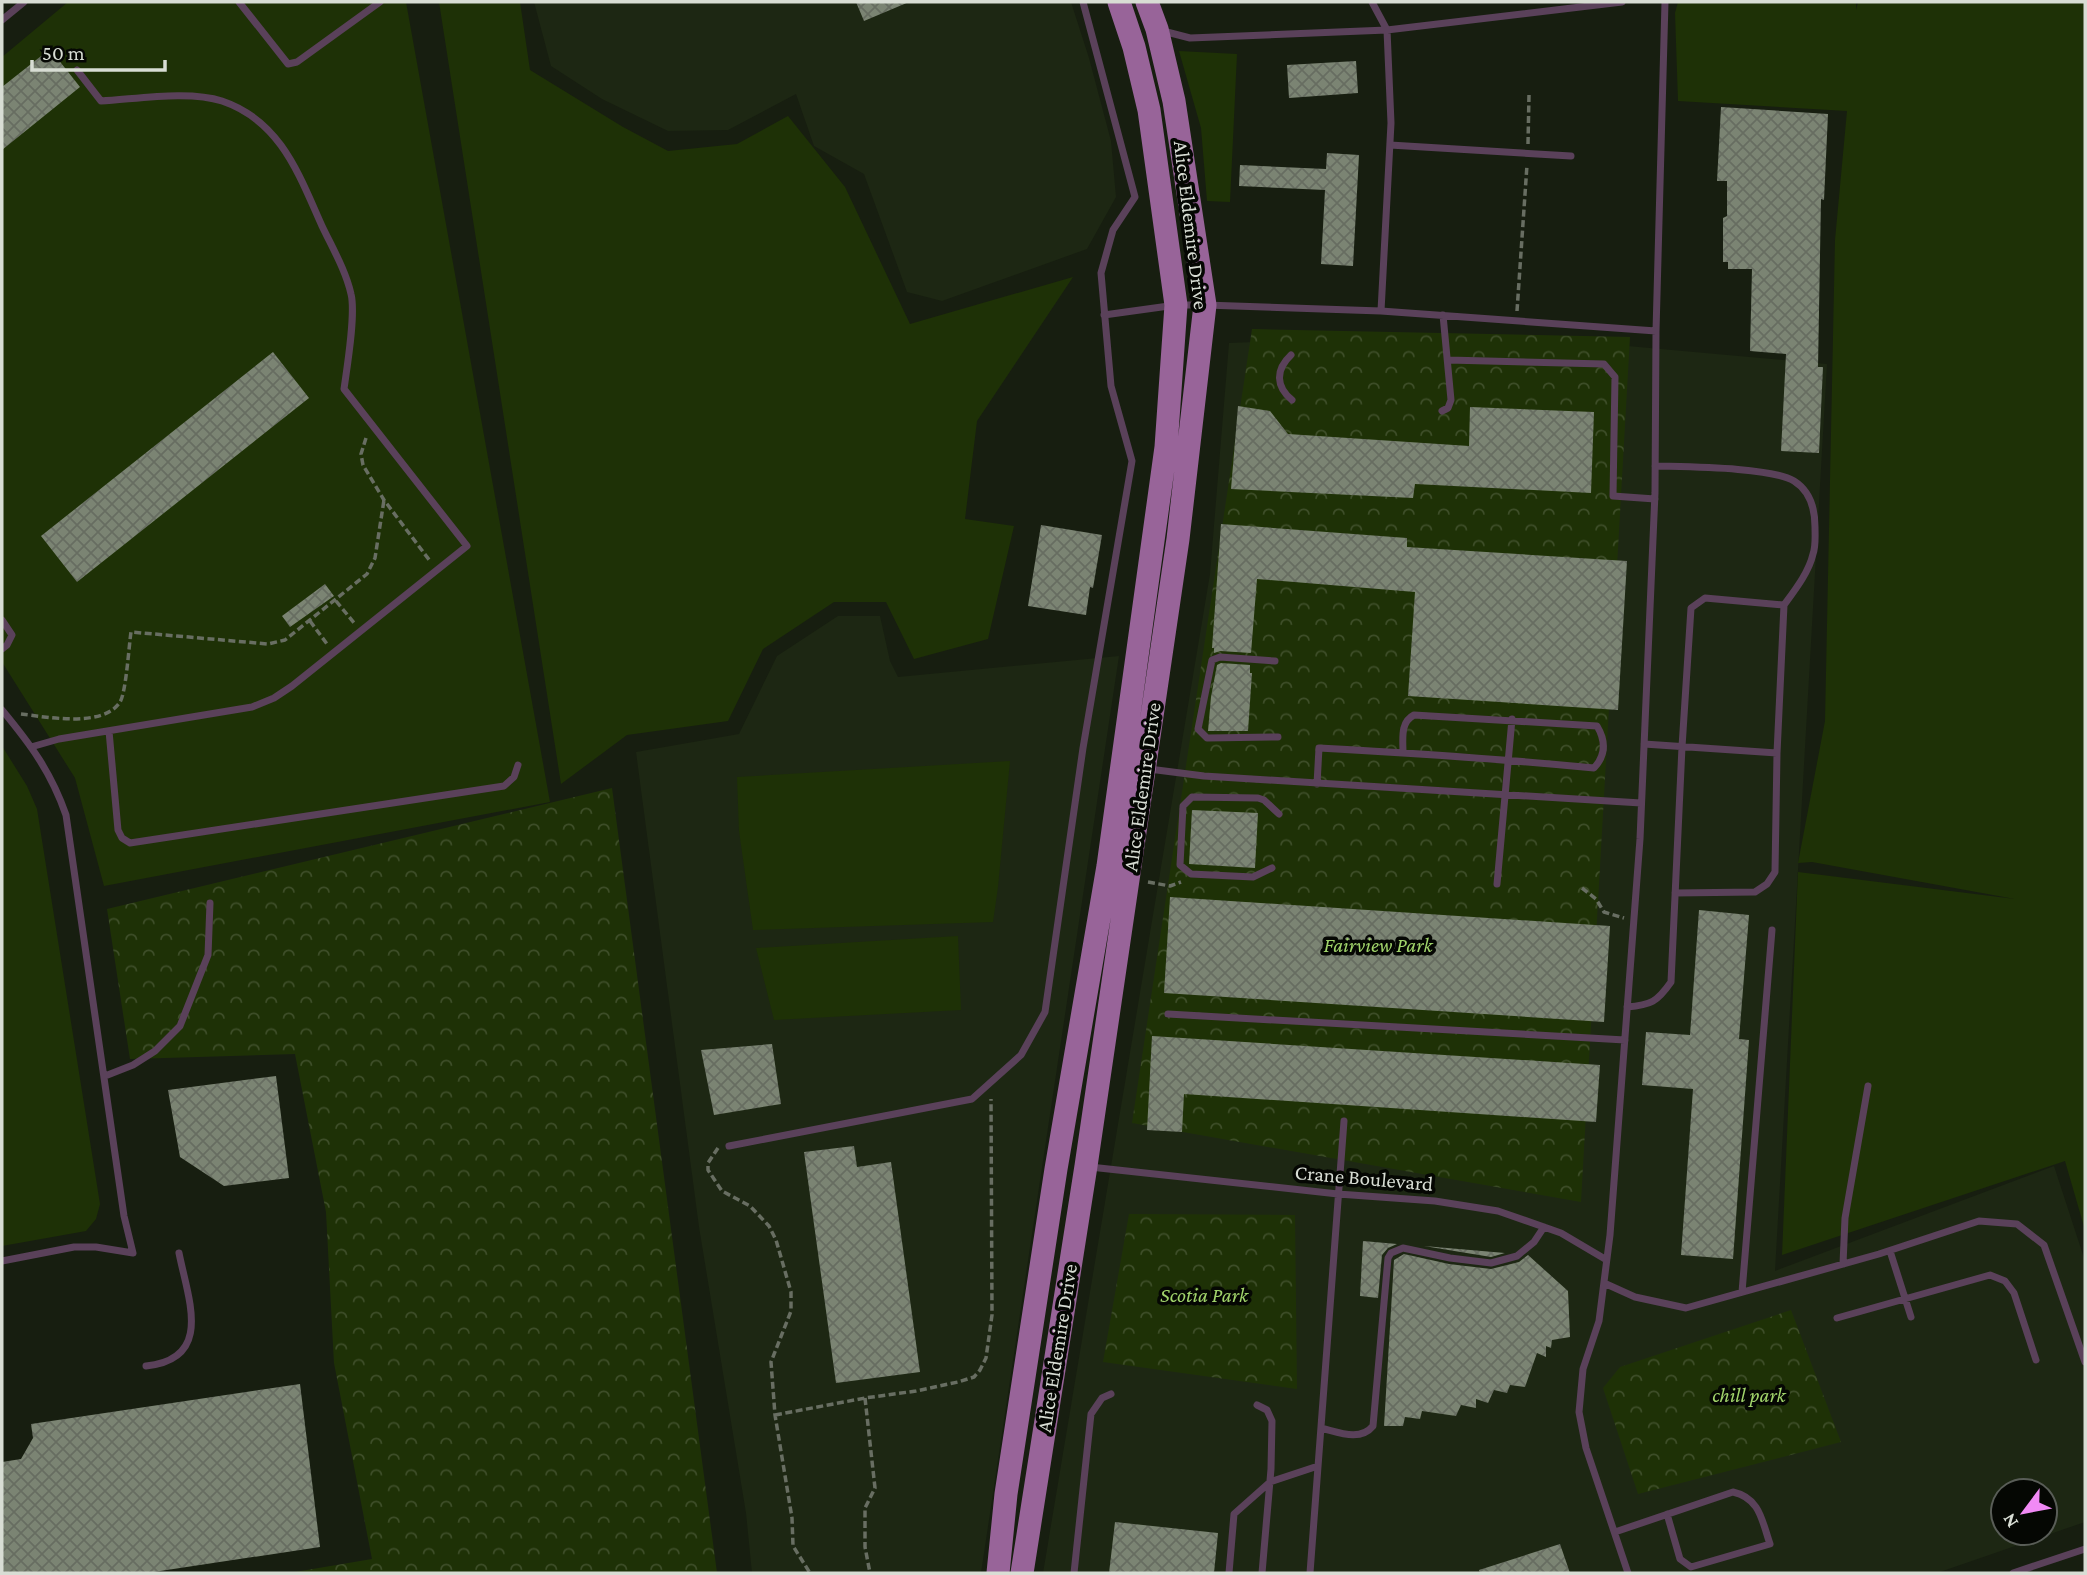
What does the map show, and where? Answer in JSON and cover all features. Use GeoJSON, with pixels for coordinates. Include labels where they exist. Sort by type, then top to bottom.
{"type":"FeatureCollection","features":[{"type":"Feature","properties":{"kind":"main road","name":"Alice Eldemire Drive"},"geometry":{"type":"LineString","coordinates":[[998,1573],[1006,1494],[1054,1182],[1110,853],[1166,447],[1176,305],[1149,110],[1134,47],[1119,2]]}},
{"type":"Feature","properties":{"kind":"main road","name":"Alice Eldemire Drive"},"geometry":{"type":"LineString","coordinates":[[1022,1573],[1145,769],[1178,539],[1205,305],[1174,101],[1157,29],[1147,2]]}},
{"type":"Feature","properties":{"kind":"lane"},"geometry":{"type":"LineString","coordinates":[[2,20],[24,2]]}},
{"type":"Feature","properties":{"kind":"lane"},"geometry":{"type":"LineString","coordinates":[[239,2],[288,64],[297,62],[380,2]]}},
{"type":"Feature","properties":{"kind":"lane"},"geometry":{"type":"LineString","coordinates":[[729,1146],[972,1099],[1021,1055],[1045,1012],[1083,748],[1132,461],[1111,386],[1101,274],[1113,230],[1135,197],[1083,2]]}},
{"type":"Feature","properties":{"kind":"lane"},"geometry":{"type":"LineString","coordinates":[[1372,2],[1387,30],[1391,123],[1381,311]]}},
{"type":"Feature","properties":{"kind":"lane"},"geometry":{"type":"LineString","coordinates":[[1157,29],[1190,38],[1387,30],[1622,2]]}},
{"type":"Feature","properties":{"kind":"lane"},"geometry":{"type":"LineString","coordinates":[[1628,1573],[1587,1448],[1579,1412],[1583,1369],[1599,1321],[1610,1235],[1641,803],[1655,499],[1656,331],[1665,2]]}},
{"type":"Feature","properties":{"kind":"lane"},"geometry":{"type":"LineString","coordinates":[[32,747],[59,739],[252,706],[284,692],[467,546],[344,389],[352,296],[293,161],[272,134],[247,113],[223,101],[195,94],[101,101],[77,70]]}},
{"type":"Feature","properties":{"kind":"lane"},"geometry":{"type":"LineString","coordinates":[[1390,145],[1571,156]]}},
{"type":"Feature","properties":{"kind":"lane"},"geometry":{"type":"LineString","coordinates":[[1104,315],[1176,305],[1205,305],[1381,311],[1656,331]]}},
{"type":"Feature","properties":{"kind":"lane"},"geometry":{"type":"LineString","coordinates":[[1442,411],[1448,408],[1451,400],[1443,315]]}},
{"type":"Feature","properties":{"kind":"lane"},"geometry":{"type":"LineString","coordinates":[[1291,355],[1280,369],[1279,378],[1281,387],[1292,400]]}},
{"type":"Feature","properties":{"kind":"lane"},"geometry":{"type":"LineString","coordinates":[[1448,360],[1604,364],[1615,377],[1613,496],[1655,499]]}},
{"type":"Feature","properties":{"kind":"lane"},"geometry":{"type":"LineString","coordinates":[[1655,466],[1773,474],[1793,480],[1804,489],[1812,502],[1815,523],[1814,554],[1784,605],[1775,872],[1767,884],[1755,892],[1675,893]]}},
{"type":"Feature","properties":{"kind":"lane"},"geometry":{"type":"LineString","coordinates":[[1627,1007],[1645,1006],[1659,999],[1671,982],[1691,608],[1705,598],[1784,605]]}},
{"type":"Feature","properties":{"kind":"lane"},"geometry":{"type":"LineString","coordinates":[[2,620],[12,635],[2,649]]}},
{"type":"Feature","properties":{"kind":"lane"},"geometry":{"type":"LineString","coordinates":[[1275,661],[1220,657],[1212,660],[1198,729],[1207,738],[1278,737]]}},
{"type":"Feature","properties":{"kind":"lane"},"geometry":{"type":"LineString","coordinates":[[2,1261],[74,1247],[96,1247],[133,1253],[124,1216],[66,815],[42,761],[3,711]]}},
{"type":"Feature","properties":{"kind":"lane"},"geometry":{"type":"LineString","coordinates":[[1317,783],[1319,748],[1403,753],[1508,759],[1594,768],[1604,752],[1604,743],[1597,726],[1512,719],[1411,716],[1404,724],[1403,753]]}},
{"type":"Feature","properties":{"kind":"lane"},"geometry":{"type":"LineString","coordinates":[[1497,884],[1512,719]]}},
{"type":"Feature","properties":{"kind":"lane"},"geometry":{"type":"LineString","coordinates":[[108,731],[118,830],[122,838],[130,844],[504,786],[514,777],[518,765]]}},
{"type":"Feature","properties":{"kind":"lane"},"geometry":{"type":"LineString","coordinates":[[1644,744],[1777,753]]}},
{"type":"Feature","properties":{"kind":"lane"},"geometry":{"type":"LineString","coordinates":[[1145,769],[1204,776],[1641,803]]}},
{"type":"Feature","properties":{"kind":"lane"},"geometry":{"type":"LineString","coordinates":[[1272,868],[1253,877],[1191,874],[1180,865],[1183,806],[1192,797],[1258,798],[1279,814]]}},
{"type":"Feature","properties":{"kind":"lane"},"geometry":{"type":"LineString","coordinates":[[105,1076],[133,1065],[155,1051],[180,1027],[208,955],[209,903]]}},
{"type":"Feature","properties":{"kind":"lane"},"geometry":{"type":"LineString","coordinates":[[1742,1292],[1772,930]]}},
{"type":"Feature","properties":{"kind":"lane"},"geometry":{"type":"LineString","coordinates":[[1168,1014],[1625,1040]]}},
{"type":"Feature","properties":{"kind":"lane"},"geometry":{"type":"LineString","coordinates":[[1843,1264],[1845,1217],[1868,1086]]}},
{"type":"Feature","properties":{"kind":"lane"},"geometry":{"type":"LineString","coordinates":[[1310,1573],[1344,1121]]}},
{"type":"Feature","properties":{"kind":"lane","name":"Crane Boulevard"},"geometry":{"type":"LineString","coordinates":[[1086,1166],[1338,1194],[1436,1201],[1498,1211],[1561,1233],[1605,1259]]}},
{"type":"Feature","properties":{"kind":"lane"},"geometry":{"type":"LineString","coordinates":[[1604,1283],[1635,1297],[1686,1308],[1890,1251],[1979,1222],[2017,1224],[2044,1245],[2085,1362]]}},
{"type":"Feature","properties":{"kind":"lane"},"geometry":{"type":"LineString","coordinates":[[1321,1428],[1358,1436],[1367,1433],[1373,1426],[1388,1258],[1391,1253],[1403,1248],[1491,1263],[1517,1256],[1534,1242],[1544,1227]]}},
{"type":"Feature","properties":{"kind":"lane"},"geometry":{"type":"LineString","coordinates":[[1890,1251],[1911,1317]]}},
{"type":"Feature","properties":{"kind":"lane"},"geometry":{"type":"LineString","coordinates":[[146,1366],[160,1364],[176,1357],[190,1342],[192,1320],[179,1254]]}},
{"type":"Feature","properties":{"kind":"lane"},"geometry":{"type":"LineString","coordinates":[[1837,1318],[1990,1275],[2005,1281],[2014,1293],[2036,1360]]}},
{"type":"Feature","properties":{"kind":"lane"},"geometry":{"type":"LineString","coordinates":[[1074,1573],[1091,1414],[1102,1398],[1111,1394]]}},
{"type":"Feature","properties":{"kind":"lane"},"geometry":{"type":"LineString","coordinates":[[1257,1405],[1267,1410],[1272,1421],[1262,1573]]}},
{"type":"Feature","properties":{"kind":"lane"},"geometry":{"type":"LineString","coordinates":[[1229,1573],[1234,1514],[1270,1482],[1318,1466]]}},
{"type":"Feature","properties":{"kind":"lane"},"geometry":{"type":"LineString","coordinates":[[1615,1532],[1667,1514],[1733,1492],[1742,1494],[1756,1505],[1770,1544],[1691,1567],[1680,1559],[1667,1514]]}},
{"type":"Feature","properties":{"kind":"lane"},"geometry":{"type":"LineString","coordinates":[[2013,1573],[2085,1549]]}},
{"type":"Feature","properties":{"kind":"path"},"geometry":{"type":"LineString","coordinates":[[1517,321],[1529,95]]}},
{"type":"Feature","properties":{"kind":"path"},"geometry":{"type":"LineString","coordinates":[[374,428],[364,440],[361,454],[363,465],[384,500],[437,571]]}},
{"type":"Feature","properties":{"kind":"path"},"geometry":{"type":"LineString","coordinates":[[3,711],[67,719],[99,716],[110,711],[121,701],[131,632],[268,644],[285,640],[367,574],[374,558],[384,500]]}},
{"type":"Feature","properties":{"kind":"path"},"geometry":{"type":"LineString","coordinates":[[336,601],[361,632]]}},
{"type":"Feature","properties":{"kind":"path"},"geometry":{"type":"LineString","coordinates":[[310,621],[334,653]]}},
{"type":"Feature","properties":{"kind":"path"},"geometry":{"type":"LineString","coordinates":[[1128,879],[1170,886],[1178,884],[1191,874]]}},
{"type":"Feature","properties":{"kind":"path"},"geometry":{"type":"LineString","coordinates":[[1582,888],[1597,900],[1604,912],[1633,921]]}},
{"type":"Feature","properties":{"kind":"path"},"geometry":{"type":"LineString","coordinates":[[775,1415],[916,1391],[974,1377],[986,1358],[992,1315],[991,1082]]}},
{"type":"Feature","properties":{"kind":"path"},"geometry":{"type":"LineString","coordinates":[[729,1146],[719,1147],[714,1151],[708,1163],[708,1170],[722,1191],[750,1206],[769,1226],[776,1240],[791,1292],[791,1311],[771,1362],[775,1415],[792,1518],[793,1546],[810,1573]]}},
{"type":"Feature","properties":{"kind":"path"},"geometry":{"type":"LineString","coordinates":[[865,1398],[875,1488],[865,1508],[865,1547],[870,1573]]}},
{"type":"Feature","properties":{"kind":"shaded area"},"geometry":{"type":"Polygon","coordinates":[[[534,2],[1071,2],[1111,141],[1116,197],[1087,249],[942,301],[907,292],[864,174],[814,146],[796,94],[728,130],[668,131],[602,99],[551,66],[534,2]]]}},
{"type":"Feature","properties":{"kind":"shaded area"},"geometry":{"type":"Polygon","coordinates":[[[1383,337],[1528,337],[1827,364],[1775,1271],[2054,1166],[2085,1261],[2085,1522],[2059,1531],[2059,1477],[1989,1477],[1989,1547],[2012,1547],[1937,1573],[1043,1573],[1210,574],[1229,343],[1383,337]]]}},
{"type":"Feature","properties":{"kind":"shaded area"},"geometry":{"type":"Polygon","coordinates":[[[838,616],[880,616],[890,661],[898,677],[1119,656],[981,1573],[752,1573],[746,1513],[699,1227],[636,752],[739,734],[777,656],[838,616]]]}},
{"type":"Feature","properties":{"kind":"green space"},"geometry":{"type":"Polygon","coordinates":[[[68,2],[406,2],[550,802],[104,886],[75,778],[2,662],[2,57],[68,2]]]}},
{"type":"Feature","properties":{"kind":"green space"},"geometry":{"type":"Polygon","coordinates":[[[439,2],[520,2],[530,70],[668,151],[737,144],[788,116],[845,187],[910,324],[1073,277],[977,421],[965,519],[1014,526],[988,639],[914,659],[886,602],[834,602],[763,649],[728,721],[627,735],[561,784],[439,2]]]}},
{"type":"Feature","properties":{"kind":"green space"},"geometry":{"type":"Polygon","coordinates":[[[1678,2],[1856,2],[1856,10],[1858,2],[2085,2],[2085,1230],[2065,1161],[1782,1255],[1798,872],[2015,899],[1812,862],[1798,863],[1825,721],[1835,240],[1847,111],[1678,101],[1675,13],[1678,2]]]}},
{"type":"Feature","properties":{"kind":"green space"},"geometry":{"type":"Polygon","coordinates":[[[1179,51],[1237,54],[1230,202],[1207,201],[1201,128],[1179,51]]]}},
{"type":"Feature","properties":{"kind":"green space","name":"Fairview Park"},"geometry":{"type":"Polygon","coordinates":[[[1252,329],[1630,337],[1581,1202],[1132,1123],[1252,329]]]}},
{"type":"Feature","properties":{"kind":"green space"},"geometry":{"type":"Polygon","coordinates":[[[2,746],[27,786],[37,809],[100,1204],[96,1219],[86,1231],[2,1246],[2,746]]]}},
{"type":"Feature","properties":{"kind":"green space"},"geometry":{"type":"Polygon","coordinates":[[[1010,761],[993,922],[753,930],[739,831],[737,777],[1010,761]]]}},
{"type":"Feature","properties":{"kind":"green space"},"geometry":{"type":"Polygon","coordinates":[[[612,788],[717,1573],[289,1573],[372,1559],[334,1363],[326,1212],[295,1054],[130,1059],[107,909],[612,788]]]}},
{"type":"Feature","properties":{"kind":"green space"},"geometry":{"type":"Polygon","coordinates":[[[958,936],[961,1010],[774,1020],[756,948],[958,936]]]}},
{"type":"Feature","properties":{"kind":"green space","name":"Scotia Park"},"geometry":{"type":"Polygon","coordinates":[[[1129,1214],[1295,1215],[1297,1389],[1103,1362],[1129,1214]]]}},
{"type":"Feature","properties":{"kind":"green space","name":"chill park"},"geometry":{"type":"Polygon","coordinates":[[[1791,1310],[1841,1442],[1638,1494],[1603,1388],[1620,1367],[1791,1310]]]}},
{"type":"Feature","properties":{"kind":"building"},"geometry":{"type":"Polygon","coordinates":[[[856,2],[909,2],[864,21],[856,2]]]}},
{"type":"Feature","properties":{"kind":"building"},"geometry":{"type":"Polygon","coordinates":[[[50,49],[80,87],[2,150],[2,87],[50,49]]]}},
{"type":"Feature","properties":{"kind":"building"},"geometry":{"type":"Polygon","coordinates":[[[1356,61],[1358,93],[1289,98],[1287,65],[1356,61]]]}},
{"type":"Feature","properties":{"kind":"building"},"geometry":{"type":"Polygon","coordinates":[[[1721,107],[1828,114],[1824,200],[1821,199],[1818,367],[1823,367],[1819,453],[1781,451],[1786,354],[1750,351],[1752,269],[1728,269],[1728,262],[1723,262],[1723,218],[1727,216],[1727,181],[1717,181],[1721,107]]]}},
{"type":"Feature","properties":{"kind":"building"},"geometry":{"type":"Polygon","coordinates":[[[1327,153],[1359,155],[1353,266],[1321,264],[1325,190],[1239,186],[1240,165],[1326,169],[1327,153]]]}},
{"type":"Feature","properties":{"kind":"building"},"geometry":{"type":"Polygon","coordinates":[[[273,352],[309,398],[77,582],[41,536],[273,352]]]}},
{"type":"Feature","properties":{"kind":"building"},"geometry":{"type":"Polygon","coordinates":[[[1238,406],[1270,411],[1288,434],[1469,446],[1470,407],[1594,412],[1591,493],[1415,484],[1413,498],[1231,489],[1238,406]]]}},
{"type":"Feature","properties":{"kind":"building"},"geometry":{"type":"Polygon","coordinates":[[[1221,524],[1407,538],[1407,547],[1627,561],[1618,710],[1408,696],[1415,592],[1257,579],[1251,653],[1214,653],[1212,648],[1221,524]]]}},
{"type":"Feature","properties":{"kind":"building"},"geometry":{"type":"Polygon","coordinates":[[[1041,525],[1102,535],[1086,615],[1028,606],[1041,525]]]}},
{"type":"Feature","properties":{"kind":"building"},"geometry":{"type":"Polygon","coordinates":[[[325,584],[334,596],[290,627],[282,616],[325,584]]]}},
{"type":"Feature","properties":{"kind":"building"},"geometry":{"type":"Polygon","coordinates":[[[1217,665],[1250,665],[1252,673],[1248,731],[1208,731],[1217,665]]]}},
{"type":"Feature","properties":{"kind":"building"},"geometry":{"type":"Polygon","coordinates":[[[1192,810],[1258,813],[1255,868],[1189,864],[1192,810]]]}},
{"type":"Feature","properties":{"kind":"building"},"geometry":{"type":"Polygon","coordinates":[[[1170,897],[1610,926],[1604,1022],[1164,993],[1170,897]]]}},
{"type":"Feature","properties":{"kind":"building"},"geometry":{"type":"Polygon","coordinates":[[[1699,910],[1749,915],[1739,1039],[1749,1040],[1733,1259],[1681,1255],[1693,1089],[1642,1085],[1646,1032],[1690,1035],[1699,910]]]}},
{"type":"Feature","properties":{"kind":"building"},"geometry":{"type":"Polygon","coordinates":[[[1152,1036],[1600,1065],[1596,1122],[1184,1094],[1182,1132],[1147,1130],[1152,1036]]]}},
{"type":"Feature","properties":{"kind":"building"},"geometry":{"type":"Polygon","coordinates":[[[772,1044],[781,1104],[714,1115],[701,1050],[772,1044]]]}},
{"type":"Feature","properties":{"kind":"building"},"geometry":{"type":"Polygon","coordinates":[[[276,1076],[289,1178],[224,1186],[180,1157],[168,1090],[276,1076]]]}},
{"type":"Feature","properties":{"kind":"building"},"geometry":{"type":"Polygon","coordinates":[[[854,1146],[857,1167],[891,1162],[920,1372],[836,1383],[804,1152],[854,1146]]]}},
{"type":"Feature","properties":{"kind":"building"},"geometry":{"type":"Polygon","coordinates":[[[1363,1241],[1397,1244],[1382,1255],[1378,1298],[1360,1296],[1363,1241]]]}},
{"type":"Feature","properties":{"kind":"building"},"geometry":{"type":"Polygon","coordinates":[[[1424,1246],[1505,1253],[1491,1257],[1424,1246]]]}},
{"type":"Feature","properties":{"kind":"building"},"geometry":{"type":"Polygon","coordinates":[[[1404,1254],[1449,1264],[1491,1269],[1519,1262],[1528,1255],[1568,1291],[1570,1337],[1552,1340],[1551,1348],[1546,1346],[1546,1357],[1537,1353],[1525,1387],[1510,1385],[1507,1393],[1494,1390],[1488,1403],[1476,1399],[1476,1408],[1461,1405],[1456,1416],[1422,1411],[1420,1419],[1405,1417],[1403,1426],[1384,1426],[1394,1260],[1404,1254]]]}},
{"type":"Feature","properties":{"kind":"building"},"geometry":{"type":"Polygon","coordinates":[[[300,1384],[320,1547],[147,1573],[2,1573],[2,1462],[21,1459],[33,1438],[31,1424],[300,1384]]]}},
{"type":"Feature","properties":{"kind":"building"},"geometry":{"type":"Polygon","coordinates":[[[1115,1522],[1218,1533],[1214,1573],[1109,1573],[1115,1522]]]}},
{"type":"Feature","properties":{"kind":"building"},"geometry":{"type":"Polygon","coordinates":[[[1560,1544],[1570,1573],[1480,1573],[1479,1570],[1560,1544]]]}}]}
